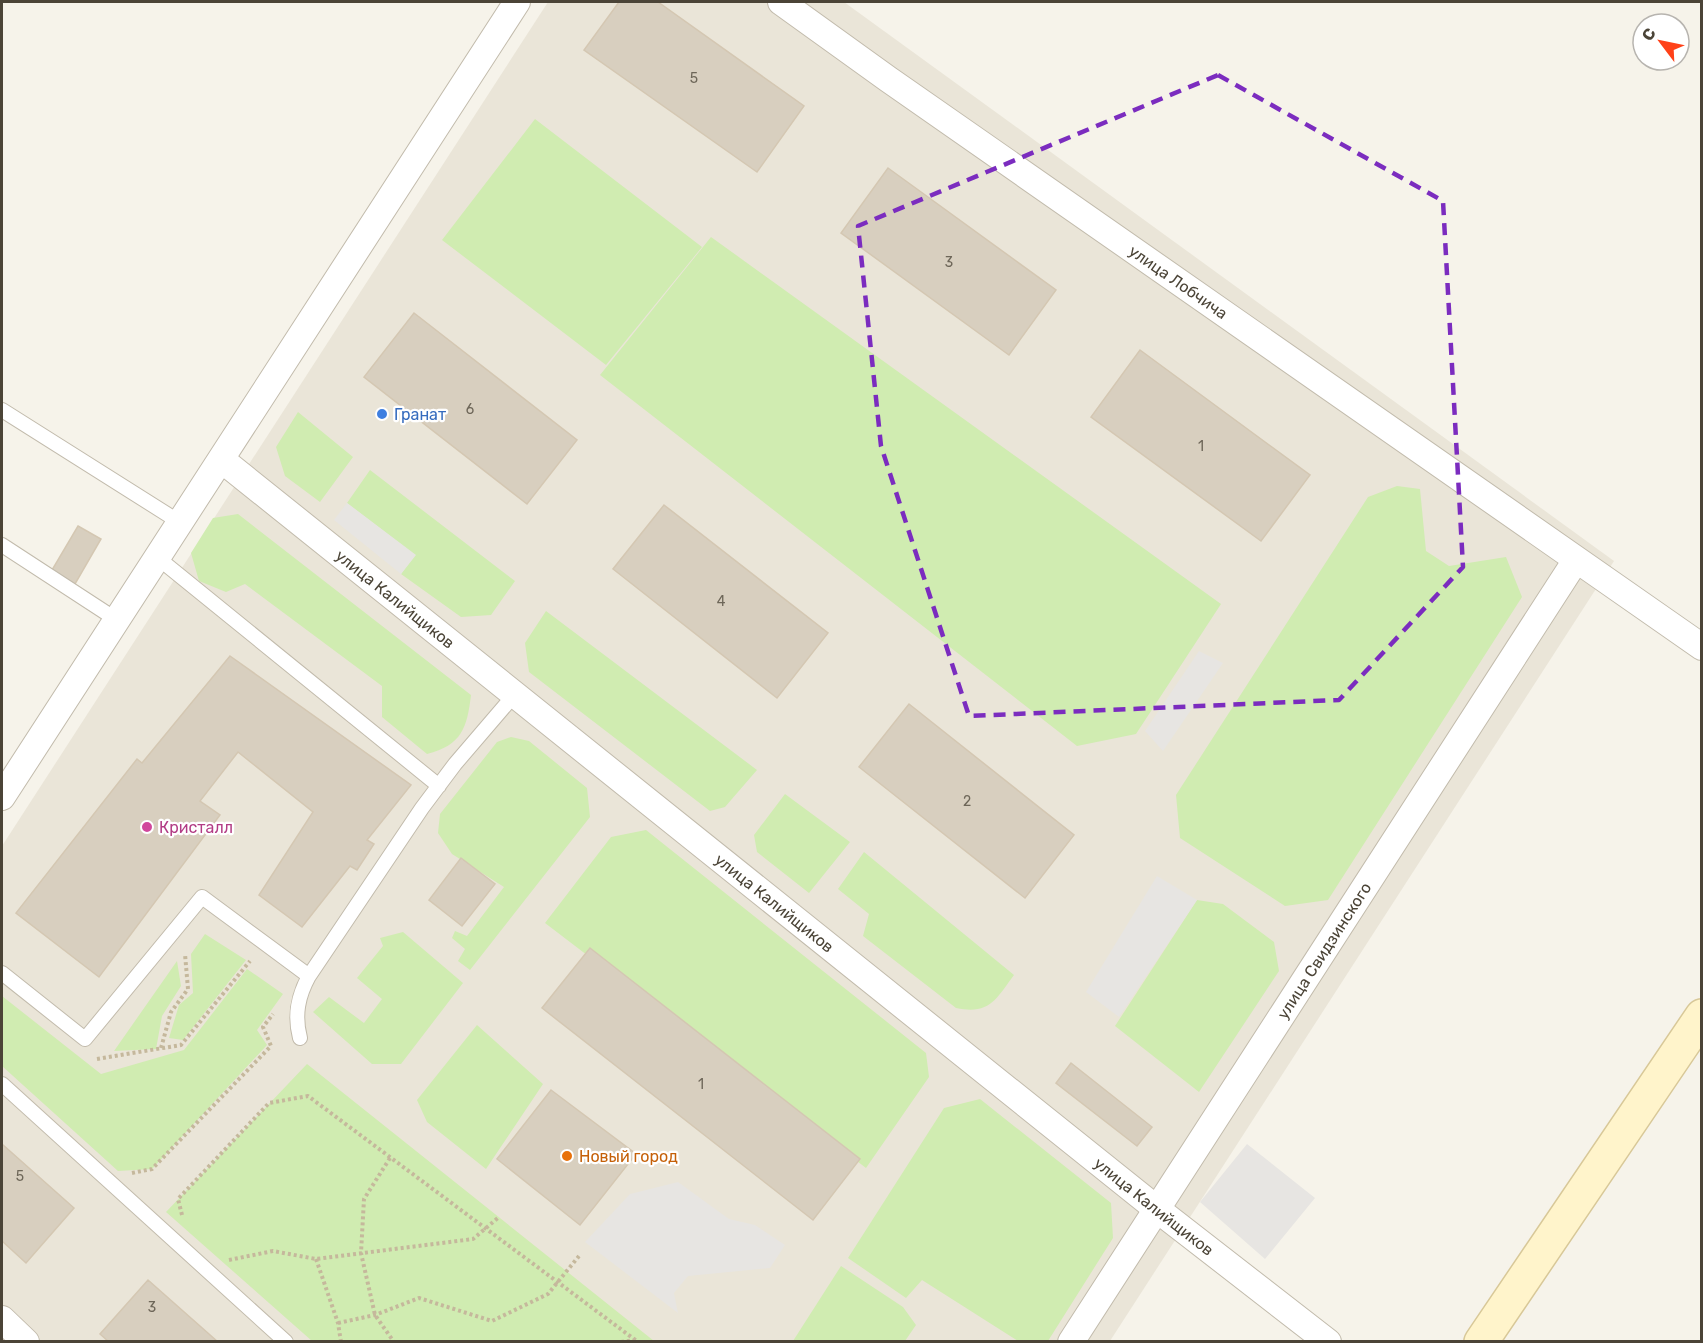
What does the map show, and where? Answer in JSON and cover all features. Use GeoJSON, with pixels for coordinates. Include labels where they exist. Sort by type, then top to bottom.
{"type":"FeatureCollection","features":[{"type":"Feature","properties":{"kind":"street"},"geometry":{"type":"LineString","coordinates":[[2,796],[518,2]]}},
{"type":"Feature","properties":{"kind":"street","name":"улица Лобчича"},"geometry":{"type":"LineString","coordinates":[[782,2],[888,79],[1701,647]]}},
{"type":"Feature","properties":{"kind":"street","name":"улица Калийщиков"},"geometry":{"type":"LineString","coordinates":[[222,460],[1158,1210],[1328,1341]]}},
{"type":"Feature","properties":{"kind":"street","name":"улица Свидзинского"},"geometry":{"type":"LineString","coordinates":[[1071,1341],[1158,1210],[1576,560]]}},
{"type":"Feature","properties":{"kind":"street"},"geometry":{"type":"LineString","coordinates":[[1482,1341],[1701,1016]]}},
{"type":"Feature","properties":{"kind":"street"},"geometry":{"type":"LineString","coordinates":[[2,1319],[26,1341]]}},
{"type":"Feature","properties":{"kind":"lane"},"geometry":{"type":"LineString","coordinates":[[2,410],[181,523]]}},
{"type":"Feature","properties":{"kind":"lane"},"geometry":{"type":"LineString","coordinates":[[2,545],[117,620]]}},
{"type":"Feature","properties":{"kind":"lane"},"geometry":{"type":"LineString","coordinates":[[158,558],[439,786]]}},
{"type":"Feature","properties":{"kind":"lane"},"geometry":{"type":"LineString","coordinates":[[300,1038],[296,1024],[297,1006],[309,976],[439,786],[515,694]]}},
{"type":"Feature","properties":{"kind":"lane"},"geometry":{"type":"LineString","coordinates":[[2,972],[85,1039],[202,897],[309,976]]}},
{"type":"Feature","properties":{"kind":"lane"},"geometry":{"type":"LineString","coordinates":[[2,1084],[286,1341]]}},
{"type":"Feature","properties":{"kind":"path"},"geometry":{"type":"LineString","coordinates":[[161,1048],[171,1012],[188,989],[185,950]]}},
{"type":"Feature","properties":{"kind":"path"},"geometry":{"type":"LineString","coordinates":[[100,1050],[93,1060],[181,1045],[252,958]]}},
{"type":"Feature","properties":{"kind":"path"},"geometry":{"type":"LineString","coordinates":[[124,1175],[152,1169],[272,1046],[263,1027],[275,1012]]}},
{"type":"Feature","properties":{"kind":"path"},"geometry":{"type":"LineString","coordinates":[[182,1218],[178,1199],[269,1103],[308,1096],[636,1341]]}},
{"type":"Feature","properties":{"kind":"path"},"geometry":{"type":"LineString","coordinates":[[390,1158],[364,1199],[361,1253],[375,1315],[393,1341]]}},
{"type":"Feature","properties":{"kind":"path"},"geometry":{"type":"LineString","coordinates":[[230,1270],[222,1262],[273,1251],[316,1259],[473,1239],[499,1217]]}},
{"type":"Feature","properties":{"kind":"path"},"geometry":{"type":"LineString","coordinates":[[338,1323],[375,1315],[419,1298],[492,1321],[548,1294],[579,1256]]}},
{"type":"Feature","properties":{"kind":"path"},"geometry":{"type":"LineString","coordinates":[[316,1259],[338,1323],[341,1341]]}},
{"type":"Feature","properties":{"kind":"path"},"geometry":{"type":"LineString","coordinates":[[621,1341],[636,1341]]}},
{"type":"Feature","properties":{"kind":"highlighted area"},"geometry":{"type":"Polygon","coordinates":[[[1218,75],[1443,201],[1463,567],[1339,700],[969,716],[881,446],[858,226],[1218,75]]]}},
{"type":"Feature","properties":{"kind":"shaded area"},"geometry":{"type":"Polygon","coordinates":[[[548,2],[844,2],[1614,561],[1110,1341],[2,1341],[2,846],[548,2]]]}},
{"type":"Feature","properties":{"kind":"shaded area"},"geometry":{"type":"Polygon","coordinates":[[[347,503],[416,555],[401,574],[334,520],[347,503]]]}},
{"type":"Feature","properties":{"kind":"shaded area"},"geometry":{"type":"Polygon","coordinates":[[[1199,651],[1223,663],[1163,751],[1145,731],[1199,651]]]}},
{"type":"Feature","properties":{"kind":"shaded area"},"geometry":{"type":"Polygon","coordinates":[[[1157,876],[1197,900],[1119,1017],[1086,992],[1157,876]]]}},
{"type":"Feature","properties":{"kind":"shaded area"},"geometry":{"type":"Polygon","coordinates":[[[1247,1144],[1315,1198],[1265,1259],[1200,1202],[1247,1144]]]}},
{"type":"Feature","properties":{"kind":"shaded area"},"geometry":{"type":"Polygon","coordinates":[[[678,1182],[729,1219],[755,1225],[785,1245],[770,1268],[688,1276],[674,1293],[678,1313],[585,1242],[630,1194],[678,1182]]]}},
{"type":"Feature","properties":{"kind":"green space"},"geometry":{"type":"Polygon","coordinates":[[[535,119],[702,247],[606,365],[442,240],[535,119]]]}},
{"type":"Feature","properties":{"kind":"green space"},"geometry":{"type":"Polygon","coordinates":[[[711,237],[1221,604],[1136,734],[1077,746],[600,375],[711,237]]]}},
{"type":"Feature","properties":{"kind":"green space"},"geometry":{"type":"Polygon","coordinates":[[[298,412],[353,457],[320,502],[285,476],[276,447],[298,412]]]}},
{"type":"Feature","properties":{"kind":"green space"},"geometry":{"type":"Polygon","coordinates":[[[370,470],[515,581],[491,615],[461,617],[401,574],[415,555],[347,503],[370,470]]]}},
{"type":"Feature","properties":{"kind":"green space"},"geometry":{"type":"Polygon","coordinates":[[[1397,486],[1420,489],[1426,551],[1449,566],[1506,557],[1522,597],[1328,900],[1285,906],[1180,838],[1176,795],[1368,497],[1397,486]]]}},
{"type":"Feature","properties":{"kind":"green space"},"geometry":{"type":"Polygon","coordinates":[[[238,514],[471,695],[465,726],[455,740],[448,746],[427,754],[382,717],[382,686],[245,584],[226,592],[199,581],[191,553],[213,518],[238,514]]]}},
{"type":"Feature","properties":{"kind":"green space"},"geometry":{"type":"Polygon","coordinates":[[[546,611],[757,770],[725,807],[710,811],[529,672],[525,643],[546,611]]]}},
{"type":"Feature","properties":{"kind":"green space"},"geometry":{"type":"Polygon","coordinates":[[[511,737],[529,741],[587,788],[590,817],[470,970],[458,961],[465,949],[452,938],[455,931],[467,936],[504,887],[452,854],[438,833],[440,814],[497,742],[511,737]]]}},
{"type":"Feature","properties":{"kind":"green space"},"geometry":{"type":"Polygon","coordinates":[[[785,794],[850,842],[809,893],[757,852],[754,835],[785,794]]]}},
{"type":"Feature","properties":{"kind":"green space"},"geometry":{"type":"Polygon","coordinates":[[[646,830],[926,1053],[929,1077],[866,1168],[545,923],[611,837],[646,830]]]}},
{"type":"Feature","properties":{"kind":"green space"},"geometry":{"type":"Polygon","coordinates":[[[864,852],[1014,975],[997,998],[985,1007],[977,1009],[956,1008],[863,936],[869,914],[838,889],[864,852]]]}},
{"type":"Feature","properties":{"kind":"green space"},"geometry":{"type":"Polygon","coordinates":[[[1197,900],[1223,904],[1274,942],[1279,971],[1199,1092],[1115,1026],[1197,900]]]}},
{"type":"Feature","properties":{"kind":"green space"},"geometry":{"type":"Polygon","coordinates":[[[403,932],[463,983],[401,1064],[372,1064],[313,1012],[329,997],[364,1023],[382,999],[357,978],[383,946],[380,938],[403,932]]]}},
{"type":"Feature","properties":{"kind":"green space"},"geometry":{"type":"Polygon","coordinates":[[[205,934],[246,960],[183,1040],[169,1038],[179,1005],[193,993],[191,954],[205,934]]]}},
{"type":"Feature","properties":{"kind":"green space"},"geometry":{"type":"Polygon","coordinates":[[[177,961],[181,986],[162,1016],[156,1049],[114,1051],[177,961]]]}},
{"type":"Feature","properties":{"kind":"green space"},"geometry":{"type":"Polygon","coordinates":[[[247,969],[283,994],[257,1030],[267,1045],[152,1169],[118,1171],[2,1066],[2,996],[101,1074],[184,1050],[247,969]]]}},
{"type":"Feature","properties":{"kind":"green space"},"geometry":{"type":"Polygon","coordinates":[[[477,1025],[543,1084],[486,1169],[427,1122],[417,1100],[477,1025]]]}},
{"type":"Feature","properties":{"kind":"green space"},"geometry":{"type":"Polygon","coordinates":[[[307,1064],[654,1341],[312,1341],[166,1212],[307,1064]]]}},
{"type":"Feature","properties":{"kind":"green space"},"geometry":{"type":"Polygon","coordinates":[[[980,1099],[1111,1203],[1113,1238],[1048,1341],[1018,1341],[922,1280],[906,1298],[848,1258],[944,1108],[980,1099]]]}},
{"type":"Feature","properties":{"kind":"green space"},"geometry":{"type":"Polygon","coordinates":[[[841,1266],[903,1307],[916,1325],[905,1341],[793,1341],[841,1266]]]}},
{"type":"Feature","properties":{"kind":"building"},"geometry":{"type":"Polygon","coordinates":[[[619,2],[658,2],[804,106],[757,172],[584,50],[619,2]]]}},
{"type":"Feature","properties":{"kind":"building"},"geometry":{"type":"Polygon","coordinates":[[[888,168],[1056,290],[1009,355],[841,233],[888,168]]]}},
{"type":"Feature","properties":{"kind":"building"},"geometry":{"type":"Polygon","coordinates":[[[414,313],[577,440],[527,504],[364,377],[414,313]]]}},
{"type":"Feature","properties":{"kind":"building"},"geometry":{"type":"Polygon","coordinates":[[[1140,350],[1310,475],[1261,541],[1091,417],[1140,350]]]}},
{"type":"Feature","properties":{"kind":"building"},"geometry":{"type":"Polygon","coordinates":[[[664,505],[828,633],[777,698],[613,569],[664,505]]]}},
{"type":"Feature","properties":{"kind":"building"},"geometry":{"type":"Polygon","coordinates":[[[78,526],[101,539],[75,584],[52,570],[78,526]]]}},
{"type":"Feature","properties":{"kind":"building","name":"Кристалл"},"geometry":{"type":"Polygon","coordinates":[[[230,656],[411,785],[367,840],[374,844],[357,870],[350,866],[302,927],[259,895],[313,812],[238,752],[200,801],[220,815],[99,977],[16,913],[137,759],[142,763],[230,656]]]}},
{"type":"Feature","properties":{"kind":"building"},"geometry":{"type":"Polygon","coordinates":[[[909,704],[1074,835],[1025,898],[859,767],[909,704]]]}},
{"type":"Feature","properties":{"kind":"building"},"geometry":{"type":"Polygon","coordinates":[[[461,858],[495,884],[462,926],[429,900],[461,858]]]}},
{"type":"Feature","properties":{"kind":"building"},"geometry":{"type":"Polygon","coordinates":[[[590,948],[860,1159],[813,1220],[542,1008],[590,948]]]}},
{"type":"Feature","properties":{"kind":"building"},"geometry":{"type":"Polygon","coordinates":[[[1071,1063],[1152,1127],[1137,1146],[1056,1083],[1071,1063]]]}},
{"type":"Feature","properties":{"kind":"building","name":"Новый город"},"geometry":{"type":"Polygon","coordinates":[[[551,1090],[636,1154],[580,1225],[497,1159],[551,1090]]]}},
{"type":"Feature","properties":{"kind":"building"},"geometry":{"type":"Polygon","coordinates":[[[2,1144],[74,1208],[26,1263],[2,1241],[2,1144]]]}},
{"type":"Feature","properties":{"kind":"building"},"geometry":{"type":"Polygon","coordinates":[[[148,1280],[218,1342],[109,1342],[100,1334],[148,1280]]]}},
{"type":"Feature","properties":{"kind":"place","name":"Гранат"},"geometry":{"type":"Point","coordinates":[382,414]}},
{"type":"Feature","properties":{"kind":"place","name":"Кристалл"},"geometry":{"type":"Point","coordinates":[147,827]}},
{"type":"Feature","properties":{"kind":"place","name":"Новый город"},"geometry":{"type":"Point","coordinates":[567,1156]}}]}
